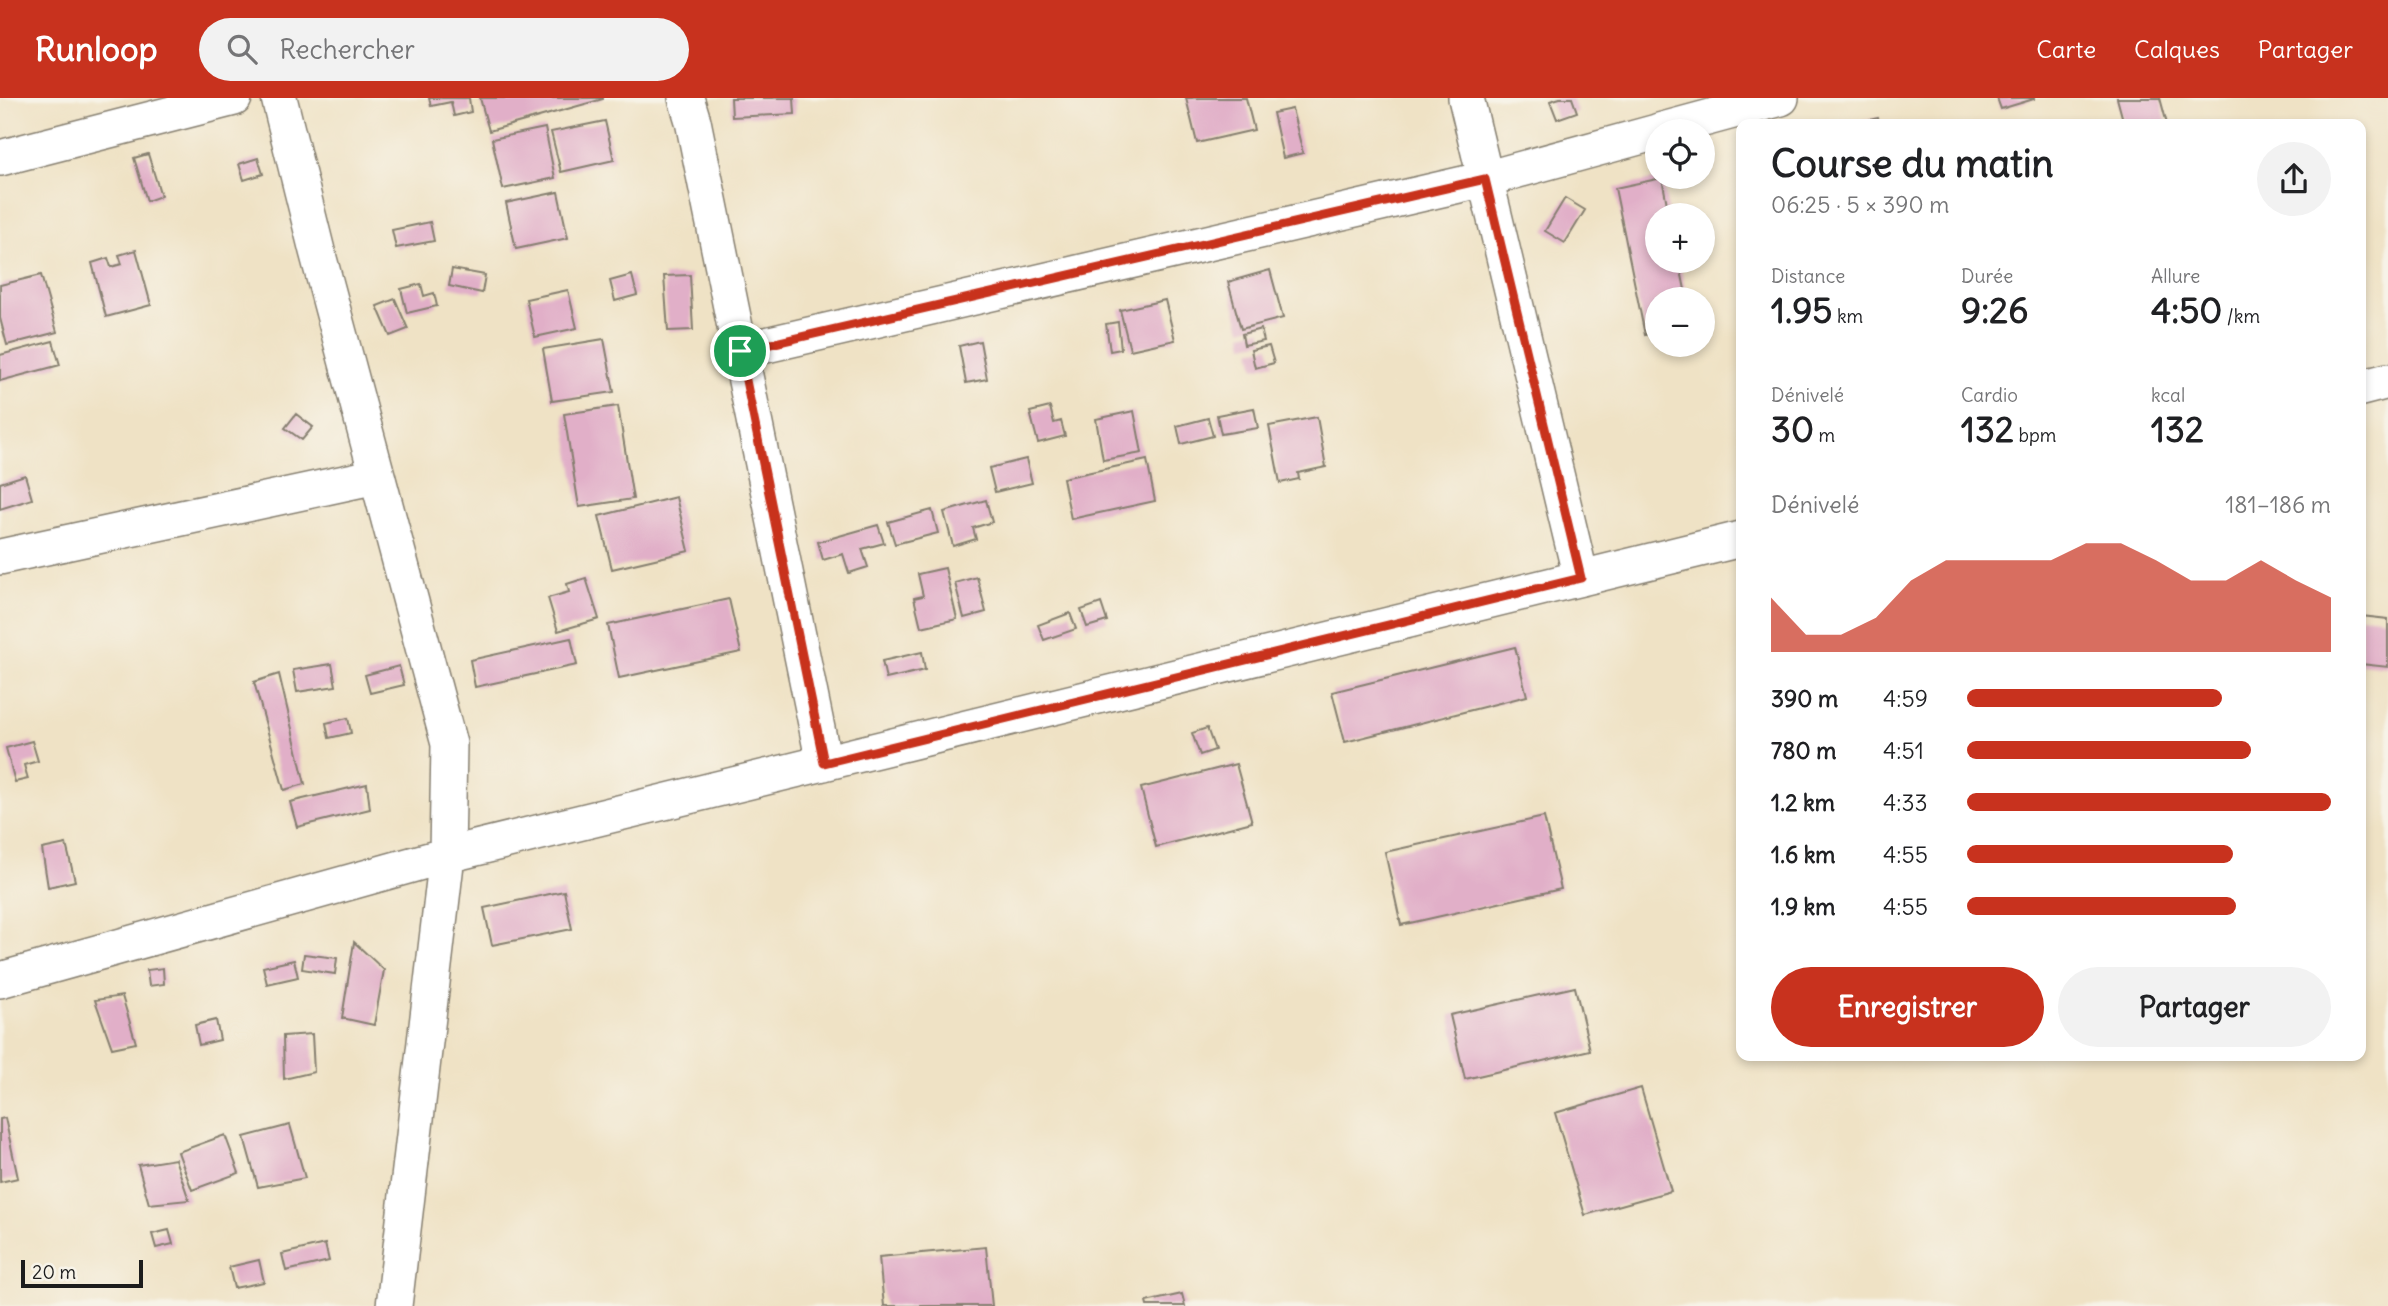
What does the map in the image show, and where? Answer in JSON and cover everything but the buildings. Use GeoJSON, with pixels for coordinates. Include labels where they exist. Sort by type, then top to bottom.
{"type":"FeatureCollection","features":[{"type":"Feature","properties":{"kind":"street"},"geometry":{"type":"LineString","coordinates":[[0,158],[234,98]]}},
{"type":"Feature","properties":{"kind":"street"},"geometry":{"type":"LineString","coordinates":[[279,98],[317,251],[449,744],[447,855],[394,1306]]}},
{"type":"Feature","properties":{"kind":"street"},"geometry":{"type":"LineString","coordinates":[[686,98],[693,121],[824,763]]}},
{"type":"Feature","properties":{"kind":"street"},"geometry":{"type":"LineString","coordinates":[[1466,98],[1581,578]]}},
{"type":"Feature","properties":{"kind":"street"},"geometry":{"type":"LineString","coordinates":[[1705,119],[1781,98]]}},
{"type":"Feature","properties":{"kind":"street"},"geometry":{"type":"LineString","coordinates":[[740,351],[1485,179],[1645,136]]}},
{"type":"Feature","properties":{"kind":"street"},"geometry":{"type":"LineString","coordinates":[[2366,387],[2388,381]]}},
{"type":"Feature","properties":{"kind":"street"},"geometry":{"type":"LineString","coordinates":[[0,557],[377,476]]}},
{"type":"Feature","properties":{"kind":"street"},"geometry":{"type":"LineString","coordinates":[[0,981],[447,855],[1736,540]]}},
{"type":"Feature","properties":{"kind":"route"},"geometry":{"type":"LineString","coordinates":[[1485,179],[1581,578],[824,763],[740,351],[1485,179]]}}]}
